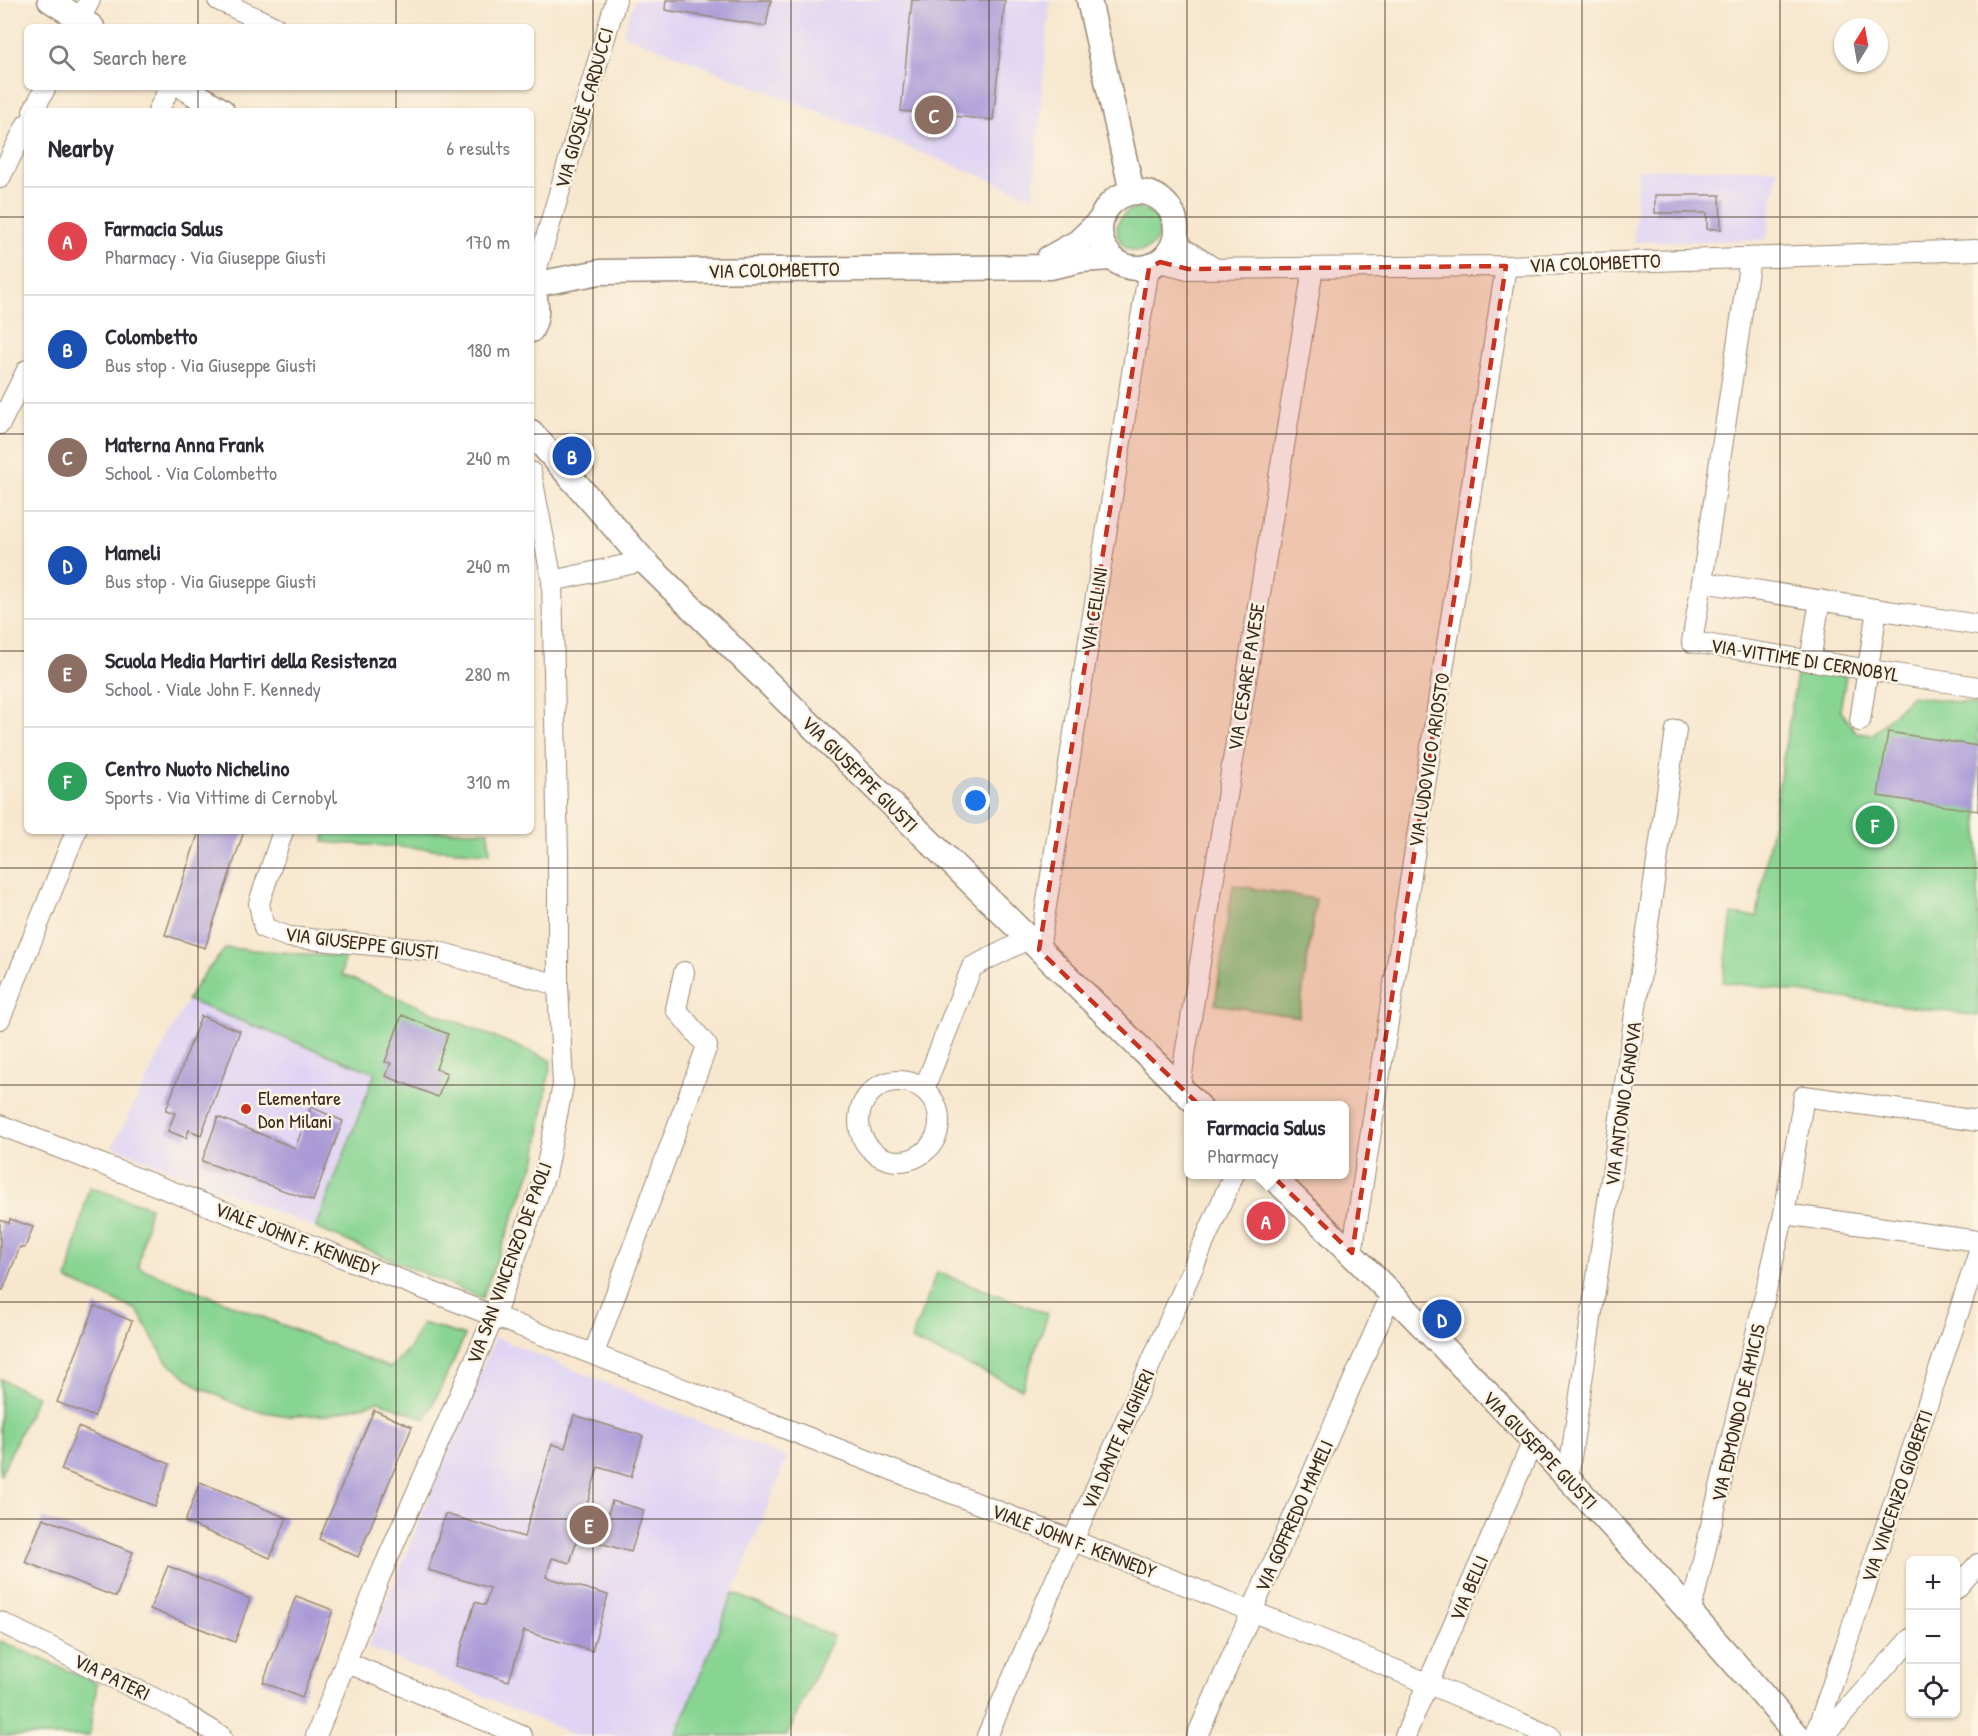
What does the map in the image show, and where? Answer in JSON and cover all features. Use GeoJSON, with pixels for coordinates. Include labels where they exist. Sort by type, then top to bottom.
{"type":"FeatureCollection","features":[{"type":"Feature","properties":{"kind":"street"},"geometry":{"type":"LineString","coordinates":[[50,0],[84,18]]}},
{"type":"Feature","properties":{"kind":"street"},"geometry":{"type":"LineString","coordinates":[[218,0],[269,24]]}},
{"type":"Feature","properties":{"kind":"street","name":"VIA GIOSUÈ CARDUCCI"},"geometry":{"type":"LineString","coordinates":[[534,275],[616,0]]}},
{"type":"Feature","properties":{"kind":"street"},"geometry":{"type":"LineString","coordinates":[[1089,0],[1132,192],[1152,194],[1168,205],[1177,223],[1177,233],[1182,247],[1214,268]]}},
{"type":"Feature","properties":{"kind":"street"},"geometry":{"type":"LineString","coordinates":[[34,108],[44,90]]}},
{"type":"Feature","properties":{"kind":"street"},"geometry":{"type":"LineString","coordinates":[[160,108],[168,90]]}},
{"type":"Feature","properties":{"kind":"street"},"geometry":{"type":"LineString","coordinates":[[189,90],[217,108]]}},
{"type":"Feature","properties":{"kind":"street"},"geometry":{"type":"LineString","coordinates":[[0,178],[24,130]]}},
{"type":"Feature","properties":{"kind":"street","name":"VIA COLOMBETTO"},"geometry":{"type":"LineString","coordinates":[[1018,267],[1062,252],[1078,242],[1101,220],[1116,199],[1132,192]]}},
{"type":"Feature","properties":{"kind":"street"},"geometry":{"type":"LineString","coordinates":[[1101,220],[1100,237],[1112,258]]}},
{"type":"Feature","properties":{"kind":"street"},"geometry":{"type":"LineString","coordinates":[[1154,265],[1169,255],[1177,233]]}},
{"type":"Feature","properties":{"kind":"street","name":"VIA COLOMBETTO"},"geometry":{"type":"LineString","coordinates":[[534,284],[600,272],[1050,267],[1081,260],[1112,258],[1129,268],[1154,265],[1188,269],[1313,268],[1506,266],[1977,250]]}},
{"type":"Feature","properties":{"kind":"street","name":"VIA VITTIME DI CERNOBYL"},"geometry":{"type":"LineString","coordinates":[[1750,258],[1692,642],[1978,687]]}},
{"type":"Feature","properties":{"kind":"street","name":"VIA CELLINI"},"geometry":{"type":"LineString","coordinates":[[1034,945],[1154,265]]}},
{"type":"Feature","properties":{"kind":"street","name":"VIA LUDOVICO ARIOSTO"},"geometry":{"type":"LineString","coordinates":[[1352,1253],[1506,266]]}},
{"type":"Feature","properties":{"kind":"street","name":"VIA CESARE PAVESE"},"geometry":{"type":"LineString","coordinates":[[1180,1086],[1313,268]]}},
{"type":"Feature","properties":{"kind":"street"},"geometry":{"type":"LineString","coordinates":[[534,294],[537,320],[534,325]]}},
{"type":"Feature","properties":{"kind":"street"},"geometry":{"type":"LineString","coordinates":[[0,424],[24,376]]}},
{"type":"Feature","properties":{"kind":"street","name":"VIA GIUSEPPE GIUSTI"},"geometry":{"type":"LineString","coordinates":[[534,435],[644,561],[1194,1101]]}},
{"type":"Feature","properties":{"kind":"street","name":"VIA SAN VINCENZO DE PAOLI"},"geometry":{"type":"LineString","coordinates":[[316,1736],[380,1576],[495,1314],[545,1175],[563,1085],[558,985],[558,854],[552,581],[534,488]]}},
{"type":"Feature","properties":{"kind":"street"},"geometry":{"type":"LineString","coordinates":[[552,581],[644,561]]}},
{"type":"Feature","properties":{"kind":"street"},"geometry":{"type":"LineString","coordinates":[[1701,582],[1978,625]]}},
{"type":"Feature","properties":{"kind":"street"},"geometry":{"type":"LineString","coordinates":[[1810,661],[1820,600]]}},
{"type":"Feature","properties":{"kind":"street"},"geometry":{"type":"LineString","coordinates":[[1860,721],[1877,609]]}},
{"type":"Feature","properties":{"kind":"street","name":"VIA ANTONIO CANOVA"},"geometry":{"type":"LineString","coordinates":[[1568,1478],[1676,730]]}},
{"type":"Feature","properties":{"kind":"street"},"geometry":{"type":"LineString","coordinates":[[0,1019],[75,834]]}},
{"type":"Feature","properties":{"kind":"street","name":"VIA GIUSEPPE GIUSTI"},"geometry":{"type":"LineString","coordinates":[[282,834],[259,903],[264,928],[289,937],[435,951],[558,985]]}},
{"type":"Feature","properties":{"kind":"street"},"geometry":{"type":"LineString","coordinates":[[924,1089],[972,967],[1034,945]]}},
{"type":"Feature","properties":{"kind":"street"},"geometry":{"type":"LineString","coordinates":[[594,1353],[707,1046],[676,1009],[684,972]]}},
{"type":"Feature","properties":{"kind":"street"},"geometry":{"type":"LineString","coordinates":[[892,1081],[907,1081],[924,1089],[939,1109],[939,1129],[932,1145],[922,1155],[905,1161],[891,1161],[878,1156],[865,1143],[859,1127],[859,1113],[866,1097],[876,1088],[892,1081]]}},
{"type":"Feature","properties":{"kind":"street","name":"VIA EDMONDO DE AMICIS"},"geometry":{"type":"LineString","coordinates":[[1691,1611],[1784,1214],[1804,1095],[1978,1121]]}},
{"type":"Feature","properties":{"kind":"street","name":"VIALE JOHN F. KENNEDY"},"geometry":{"type":"LineString","coordinates":[[0,1125],[495,1314],[1251,1611],[1428,1683],[1550,1736]]}},
{"type":"Feature","properties":{"kind":"street","name":"VIA DANTE ALIGHIERI"},"geometry":{"type":"LineString","coordinates":[[987,1736],[1232,1179]]}},
{"type":"Feature","properties":{"kind":"street","name":"VIA GIUSEPPE GIUSTI"},"geometry":{"type":"LineString","coordinates":[[1275,1179],[1352,1253],[1568,1478],[1691,1611],[1798,1736]]}},
{"type":"Feature","properties":{"kind":"street"},"geometry":{"type":"LineString","coordinates":[[1784,1214],[1978,1241]]}},
{"type":"Feature","properties":{"kind":"street","name":"VIA VINCENZO GIOBERTI"},"geometry":{"type":"LineString","coordinates":[[1815,1736],[1978,1255]]}},
{"type":"Feature","properties":{"kind":"street","name":"VIA GOFFREDO MAMELI"},"geometry":{"type":"LineString","coordinates":[[1197,1736],[1390,1295]]}},
{"type":"Feature","properties":{"kind":"street","name":"VIA BELLI"},"geometry":{"type":"LineString","coordinates":[[1405,1736],[1533,1441]]}},
{"type":"Feature","properties":{"kind":"street"},"geometry":{"type":"LineString","coordinates":[[1960,1584],[1978,1564]]}},
{"type":"Feature","properties":{"kind":"street","name":"VIA PATERI"},"geometry":{"type":"LineString","coordinates":[[0,1622],[180,1711],[221,1736]]}},
{"type":"Feature","properties":{"kind":"street"},"geometry":{"type":"LineString","coordinates":[[1824,1736],[1906,1645]]}},
{"type":"Feature","properties":{"kind":"street"},"geometry":{"type":"LineString","coordinates":[[346,1662],[522,1736]]}},
{"type":"Feature","properties":{"kind":"highlighted area"},"geometry":{"type":"Polygon","coordinates":[[[1160,262],[1188,269],[1506,266],[1352,1253],[1039,950],[1149,268],[1160,262]]]}},
{"type":"Feature","properties":{"kind":"shaded area"},"geometry":{"type":"Polygon","coordinates":[[[635,0],[1050,0],[1033,197],[623,34],[635,0]]]}},
{"type":"Feature","properties":{"kind":"shaded area"},"geometry":{"type":"Polygon","coordinates":[[[1638,169],[1778,169],[1766,240],[1634,242],[1638,169]]]}},
{"type":"Feature","properties":{"kind":"shaded area","name":"Elementare Don Milani"},"geometry":{"type":"Polygon","coordinates":[[[187,1000],[375,1073],[316,1228],[113,1146],[187,1000]]]}},
{"type":"Feature","properties":{"kind":"shaded area"},"geometry":{"type":"Polygon","coordinates":[[[495,1337],[787,1458],[676,1736],[577,1736],[368,1647],[495,1337]]]}},
{"type":"Feature","properties":{"kind":"green space"},"geometry":{"type":"Polygon","coordinates":[[[1138,209],[1153,215],[1159,230],[1153,245],[1138,251],[1123,245],[1117,230],[1123,215],[1138,209]]]}},
{"type":"Feature","properties":{"kind":"green space"},"geometry":{"type":"Polygon","coordinates":[[[1798,668],[1846,676],[1840,710],[1857,733],[1872,735],[1912,696],[1978,705],[1978,1016],[1723,982],[1732,914],[1757,917],[1798,668]]]}},
{"type":"Feature","properties":{"kind":"green space"},"geometry":{"type":"Polygon","coordinates":[[[325,834],[488,834],[490,853],[323,842],[325,834]]]}},
{"type":"Feature","properties":{"kind":"green space"},"geometry":{"type":"Polygon","coordinates":[[[1233,885],[1316,899],[1299,1017],[1215,1004],[1233,885]]]}},
{"type":"Feature","properties":{"kind":"green space"},"geometry":{"type":"Polygon","coordinates":[[[226,948],[344,957],[342,975],[551,1060],[536,1159],[482,1298],[316,1228],[375,1073],[187,1000],[204,974],[226,948]]]}},
{"type":"Feature","properties":{"kind":"green space"},"geometry":{"type":"Polygon","coordinates":[[[89,1187],[150,1207],[138,1267],[390,1368],[410,1347],[422,1323],[465,1336],[426,1419],[379,1401],[328,1415],[288,1416],[247,1409],[199,1387],[166,1361],[137,1310],[67,1280],[89,1187]]]}},
{"type":"Feature","properties":{"kind":"green space"},"geometry":{"type":"Polygon","coordinates":[[[937,1272],[1048,1314],[1022,1389],[911,1340],[937,1272]]]}},
{"type":"Feature","properties":{"kind":"green space"},"geometry":{"type":"Polygon","coordinates":[[[0,1379],[37,1396],[0,1476],[0,1379]]]}},
{"type":"Feature","properties":{"kind":"green space"},"geometry":{"type":"Polygon","coordinates":[[[733,1593],[833,1636],[787,1736],[676,1736],[733,1593]]]}},
{"type":"Feature","properties":{"kind":"green space"},"geometry":{"type":"Polygon","coordinates":[[[0,1641],[97,1683],[89,1736],[0,1736],[0,1641]]]}},
{"type":"Feature","properties":{"kind":"building"},"geometry":{"type":"Polygon","coordinates":[[[666,0],[771,0],[766,26],[665,10],[666,0]]]}},
{"type":"Feature","properties":{"kind":"building"},"geometry":{"type":"Polygon","coordinates":[[[912,0],[1005,0],[993,120],[901,111],[912,0]]]}},
{"type":"Feature","properties":{"kind":"building"},"geometry":{"type":"Polygon","coordinates":[[[1655,195],[1720,195],[1721,229],[1707,229],[1707,213],[1655,213],[1655,195]]]}},
{"type":"Feature","properties":{"kind":"building"},"geometry":{"type":"Polygon","coordinates":[[[1888,732],[1978,746],[1978,811],[1878,796],[1888,732]]]}},
{"type":"Feature","properties":{"kind":"building"},"geometry":{"type":"Polygon","coordinates":[[[198,834],[243,834],[205,948],[165,935],[198,834]]]}},
{"type":"Feature","properties":{"kind":"building"},"geometry":{"type":"Polygon","coordinates":[[[402,1015],[448,1034],[436,1069],[447,1073],[438,1097],[386,1076],[391,1063],[385,1062],[402,1015]]]}},
{"type":"Feature","properties":{"kind":"building"},"geometry":{"type":"Polygon","coordinates":[[[201,1016],[240,1031],[201,1135],[189,1130],[186,1138],[168,1131],[175,1113],[166,1110],[201,1016]]]}},
{"type":"Feature","properties":{"kind":"building"},"geometry":{"type":"Polygon","coordinates":[[[311,1107],[343,1121],[313,1201],[202,1161],[218,1117],[295,1148],[311,1107]]]}},
{"type":"Feature","properties":{"kind":"building"},"geometry":{"type":"Polygon","coordinates":[[[10,1219],[33,1227],[25,1248],[20,1247],[3,1290],[0,1288],[0,1220],[9,1223],[10,1219]]]}},
{"type":"Feature","properties":{"kind":"building"},"geometry":{"type":"Polygon","coordinates":[[[95,1306],[132,1321],[94,1417],[57,1402],[95,1306]]]}},
{"type":"Feature","properties":{"kind":"building"},"geometry":{"type":"Polygon","coordinates":[[[374,1410],[412,1427],[358,1557],[319,1539],[374,1410]]]}},
{"type":"Feature","properties":{"kind":"building"},"geometry":{"type":"Polygon","coordinates":[[[574,1415],[643,1436],[631,1477],[598,1467],[570,1563],[552,1558],[546,1577],[608,1595],[592,1651],[524,1631],[509,1681],[456,1666],[475,1602],[485,1605],[490,1588],[428,1570],[445,1514],[524,1537],[552,1444],[565,1448],[574,1415]]]}},
{"type":"Feature","properties":{"kind":"building"},"geometry":{"type":"Polygon","coordinates":[[[78,1427],[170,1464],[155,1506],[61,1470],[78,1427]]]}},
{"type":"Feature","properties":{"kind":"building"},"geometry":{"type":"Polygon","coordinates":[[[200,1482],[287,1518],[270,1558],[185,1522],[200,1482]]]}},
{"type":"Feature","properties":{"kind":"building"},"geometry":{"type":"Polygon","coordinates":[[[612,1501],[644,1510],[631,1552],[600,1543],[612,1501]]]}},
{"type":"Feature","properties":{"kind":"building"},"geometry":{"type":"Polygon","coordinates":[[[43,1518],[133,1552],[116,1597],[25,1562],[43,1518]]]}},
{"type":"Feature","properties":{"kind":"building"},"geometry":{"type":"Polygon","coordinates":[[[168,1566],[250,1599],[235,1642],[150,1609],[168,1566]]]}},
{"type":"Feature","properties":{"kind":"building"},"geometry":{"type":"Polygon","coordinates":[[[296,1596],[333,1610],[302,1698],[263,1682],[296,1596]]]}},
{"type":"Feature","properties":{"kind":"place","name":"Materna Anna Frank"},"geometry":{"type":"Point","coordinates":[934,115]}},
{"type":"Feature","properties":{"kind":"place","name":"Colombetto"},"geometry":{"type":"Point","coordinates":[572,456]}},
{"type":"Feature","properties":{"kind":"place","name":"Centro Nuoto Nichelino"},"geometry":{"type":"Point","coordinates":[1875,825]}},
{"type":"Feature","properties":{"kind":"place","name":"Elementare Don Milani"},"geometry":{"type":"Point","coordinates":[246,1109]}},
{"type":"Feature","properties":{"kind":"place","name":"Farmacia Salus"},"geometry":{"type":"Point","coordinates":[1266,1221]}},
{"type":"Feature","properties":{"kind":"place","name":"Mameli"},"geometry":{"type":"Point","coordinates":[1442,1319]}},
{"type":"Feature","properties":{"kind":"place","name":"Scuola Media Martiri della Resistenza"},"geometry":{"type":"Point","coordinates":[589,1525]}}]}
